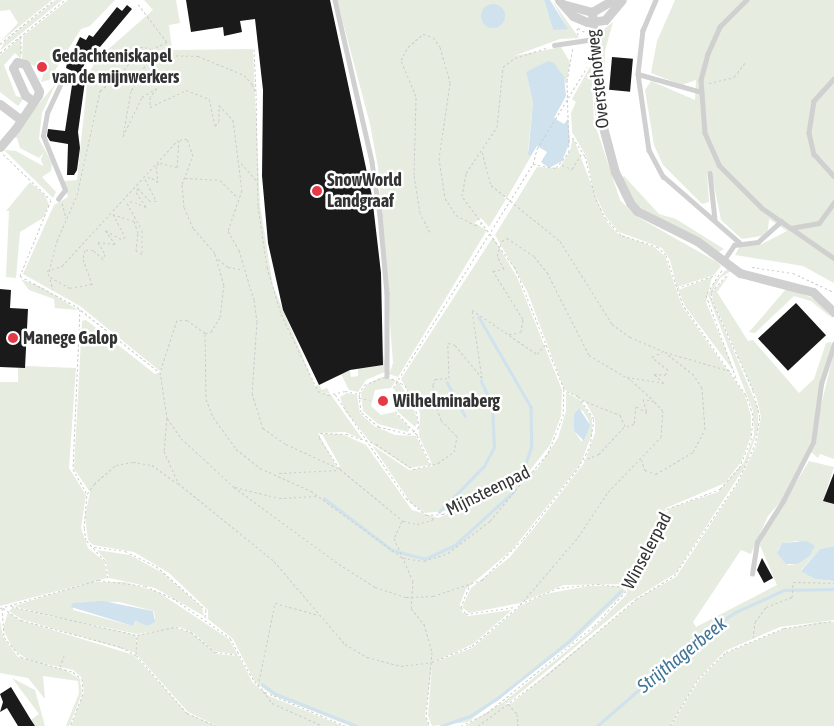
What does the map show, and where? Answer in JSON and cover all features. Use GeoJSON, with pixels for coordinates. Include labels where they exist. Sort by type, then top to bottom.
{"type":"FeatureCollection","features":[{"type":"Feature","properties":{"kind":"street"},"geometry":{"type":"LineString","coordinates":[[561,2],[592,12],[613,0]]}},
{"type":"Feature","properties":{"kind":"street"},"geometry":{"type":"LineString","coordinates":[[561,2],[573,16],[593,22],[610,16],[622,0]]}},
{"type":"Feature","properties":{"kind":"street","name":"Overstehofweg"},"geometry":{"type":"LineString","coordinates":[[592,12],[599,112],[623,193],[637,211],[679,230],[723,265],[813,292],[834,312]]}},
{"type":"Feature","properties":{"kind":"street"},"geometry":{"type":"LineString","coordinates":[[0,147],[33,101],[38,86],[21,61],[15,63],[14,68],[25,95],[33,101]]}},
{"type":"Feature","properties":{"kind":"street"},"geometry":{"type":"LineString","coordinates":[[0,104],[21,120]]}},
{"type":"Feature","properties":{"kind":"lane"},"geometry":{"type":"LineString","coordinates":[[335,0],[372,162],[380,215],[387,293],[387,376]]}},
{"type":"Feature","properties":{"kind":"lane"},"geometry":{"type":"LineString","coordinates":[[656,0],[643,30],[638,74],[650,150],[663,176],[740,243]]}},
{"type":"Feature","properties":{"kind":"lane"},"geometry":{"type":"LineString","coordinates":[[747,0],[720,27],[702,84],[705,133],[719,165],[762,208],[834,258]]}},
{"type":"Feature","properties":{"kind":"lane"},"geometry":{"type":"LineString","coordinates":[[554,45],[594,39]]}},
{"type":"Feature","properties":{"kind":"lane"},"geometry":{"type":"LineString","coordinates":[[638,74],[701,92]]}},
{"type":"Feature","properties":{"kind":"lane"},"geometry":{"type":"LineString","coordinates":[[834,79],[814,101],[809,133],[814,154],[834,176]]}},
{"type":"Feature","properties":{"kind":"lane"},"geometry":{"type":"LineString","coordinates":[[58,199],[65,190],[43,136],[47,112],[60,84]]}},
{"type":"Feature","properties":{"kind":"lane"},"geometry":{"type":"LineString","coordinates":[[710,173],[715,220]]}},
{"type":"Feature","properties":{"kind":"lane"},"geometry":{"type":"LineString","coordinates":[[791,228],[819,224],[834,202]]}},
{"type":"Feature","properties":{"kind":"lane"},"geometry":{"type":"LineString","coordinates":[[723,265],[740,243],[765,238],[781,221]]}},
{"type":"Feature","properties":{"kind":"lane"},"geometry":{"type":"LineString","coordinates":[[752,574],[756,542],[783,501],[813,442],[821,384],[834,344]]}},
{"type":"Feature","properties":{"kind":"path"},"geometry":{"type":"LineString","coordinates":[[0,44],[54,0]]}},
{"type":"Feature","properties":{"kind":"path"},"geometry":{"type":"LineString","coordinates":[[0,53],[65,0]]}},
{"type":"Feature","properties":{"kind":"path"},"geometry":{"type":"LineString","coordinates":[[53,292],[47,271],[84,172],[100,91],[124,70],[140,47],[151,49],[167,42],[138,4]]}},
{"type":"Feature","properties":{"kind":"path"},"geometry":{"type":"LineString","coordinates":[[430,232],[420,213],[414,175],[416,96],[401,60],[408,47],[423,34],[433,36],[440,47],[450,83],[440,158],[445,198],[456,215],[475,225],[484,223]]}},
{"type":"Feature","properties":{"kind":"path"},"geometry":{"type":"LineString","coordinates":[[21,35],[21,61]]}},
{"type":"Feature","properties":{"kind":"path"},"geometry":{"type":"LineString","coordinates":[[533,164],[550,170],[561,165],[569,152],[571,134],[567,81],[575,41]]}},
{"type":"Feature","properties":{"kind":"path"},"geometry":{"type":"LineString","coordinates":[[554,45],[515,58],[503,67],[500,77],[500,114],[495,132],[482,151],[487,180],[560,241],[612,324],[630,337],[665,352],[731,371]]}},
{"type":"Feature","properties":{"kind":"path"},"geometry":{"type":"LineString","coordinates":[[151,49],[151,55],[131,91],[123,136],[142,97],[150,90],[158,89],[150,97],[150,107],[186,90],[196,92],[209,99],[215,126],[219,121],[219,105],[232,118],[233,144],[240,163],[239,199],[228,231],[244,272],[257,322],[252,394],[263,428],[286,444],[340,469],[403,520],[417,524],[432,520],[434,516]]}},
{"type":"Feature","properties":{"kind":"path"},"geometry":{"type":"LineString","coordinates":[[254,49],[258,182],[267,268],[281,314],[318,391],[335,394],[345,391],[359,394]]}},
{"type":"Feature","properties":{"kind":"path"},"geometry":{"type":"LineString","coordinates":[[392,388],[533,164],[538,149],[556,117],[595,54]]}},
{"type":"Feature","properties":{"kind":"path"},"geometry":{"type":"LineString","coordinates":[[151,55],[198,56],[220,64],[247,77],[256,94]]}},
{"type":"Feature","properties":{"kind":"path"},"geometry":{"type":"LineString","coordinates":[[702,84],[734,77],[745,63]]}},
{"type":"Feature","properties":{"kind":"path"},"geometry":{"type":"LineString","coordinates":[[571,134],[582,151],[595,198],[606,219],[621,235],[664,252],[683,305],[736,378]]}},
{"type":"Feature","properties":{"kind":"path"},"geometry":{"type":"LineString","coordinates":[[47,271],[62,266],[140,178],[179,140],[187,139],[193,156],[185,178],[182,196],[186,216],[217,259],[228,267],[244,272]]}},
{"type":"Feature","properties":{"kind":"path"},"geometry":{"type":"LineString","coordinates":[[50,279],[70,288],[89,286],[91,281],[83,259],[86,250],[93,250],[103,258],[105,254],[98,242],[115,244],[105,230],[121,239],[125,236],[113,214],[134,221],[138,233],[136,251],[142,254],[142,230],[127,203],[132,201],[146,207],[136,192],[138,188],[150,201],[156,200],[145,179],[150,177],[158,182],[156,166],[159,163],[177,167],[179,140]]}},
{"type":"Feature","properties":{"kind":"path","name":"Mijnsteenpad"},"geometry":{"type":"LineString","coordinates":[[335,394],[411,505],[434,516],[528,474],[541,463],[556,436],[564,408],[564,389],[524,286],[491,232],[463,201],[462,191],[466,173],[482,151]]}},
{"type":"Feature","properties":{"kind":"path"},"geometry":{"type":"LineString","coordinates":[[561,165],[572,169],[582,151]]}},
{"type":"Feature","properties":{"kind":"path"},"geometry":{"type":"LineString","coordinates":[[0,152],[51,200],[20,276],[53,292],[80,309],[160,372]]}},
{"type":"Feature","properties":{"kind":"path"},"geometry":{"type":"LineString","coordinates":[[240,163],[258,182]]}},
{"type":"Feature","properties":{"kind":"path"},"geometry":{"type":"LineString","coordinates":[[185,178],[220,180],[239,199]]}},
{"type":"Feature","properties":{"kind":"path"},"geometry":{"type":"LineString","coordinates":[[58,199],[67,219]]}},
{"type":"Feature","properties":{"kind":"path"},"geometry":{"type":"LineString","coordinates":[[108,579],[105,562],[86,540],[84,528],[88,494],[109,469],[129,462],[152,465],[178,483],[274,561],[319,616],[345,644],[367,657],[401,666],[432,662],[472,646],[519,606],[578,536],[608,492],[641,458],[664,427],[663,411],[654,401],[627,378],[589,355],[554,284],[534,256],[515,241],[507,238],[499,245],[497,260],[504,269],[494,270],[494,276],[508,291],[524,324],[519,334],[509,334]]}},
{"type":"Feature","properties":{"kind":"path"},"geometry":{"type":"LineString","coordinates":[[178,483],[164,451],[167,418],[160,372],[177,320],[187,320],[205,333],[211,332],[222,308],[224,285],[217,259]]}},
{"type":"Feature","properties":{"kind":"path","name":"Winselerpad"},"geometry":{"type":"LineString","coordinates":[[461,726],[504,699],[594,626],[628,587],[667,509],[720,489],[744,459],[751,440],[753,415],[736,378],[731,356],[707,302],[707,291],[723,265]]}},
{"type":"Feature","properties":{"kind":"path"},"geometry":{"type":"LineString","coordinates":[[750,267],[800,275],[834,292]]}},
{"type":"Feature","properties":{"kind":"path"},"geometry":{"type":"LineString","coordinates":[[478,726],[508,704],[636,599],[680,571],[748,462],[758,436],[759,409],[711,296],[721,280],[735,270]]}},
{"type":"Feature","properties":{"kind":"path"},"geometry":{"type":"LineString","coordinates":[[676,289],[717,275]]}},
{"type":"Feature","properties":{"kind":"path"},"geometry":{"type":"LineString","coordinates":[[80,309],[73,469],[88,494]]}},
{"type":"Feature","properties":{"kind":"path"},"geometry":{"type":"LineString","coordinates":[[340,469],[319,434],[346,434],[369,444],[376,444],[408,468],[432,466],[448,457],[457,442],[456,434],[443,423],[433,397],[435,380],[449,378],[447,344],[455,345],[482,379],[471,311],[538,354],[546,343]]}},
{"type":"Feature","properties":{"kind":"path"},"geometry":{"type":"LineString","coordinates":[[205,333],[204,386],[213,417],[250,462],[279,474],[318,496],[398,556],[424,561],[448,552],[490,521],[528,474]]}},
{"type":"Feature","properties":{"kind":"path"},"geometry":{"type":"LineString","coordinates":[[627,378],[664,383],[654,374],[665,375],[668,370],[652,357],[665,352]]}},
{"type":"Feature","properties":{"kind":"path"},"geometry":{"type":"LineString","coordinates":[[641,458],[645,470],[656,474],[693,452],[705,429],[705,399],[698,381],[665,352]]}},
{"type":"Feature","properties":{"kind":"path"},"geometry":{"type":"LineString","coordinates":[[387,376],[398,379],[410,393],[418,415],[419,427],[406,434],[389,431],[363,415],[359,398],[359,394],[369,381],[387,376]]}},
{"type":"Feature","properties":{"kind":"path"},"geometry":{"type":"LineString","coordinates":[[564,389],[582,400],[620,415],[624,427]]}},
{"type":"Feature","properties":{"kind":"path"},"geometry":{"type":"LineString","coordinates":[[359,398],[370,400]]}},
{"type":"Feature","properties":{"kind":"path"},"geometry":{"type":"LineString","coordinates":[[584,460],[599,454],[624,427],[634,424],[636,406],[647,412],[643,399],[654,401]]}},
{"type":"Feature","properties":{"kind":"path"},"geometry":{"type":"LineString","coordinates":[[582,400],[595,424],[584,460],[509,556],[470,587],[461,607],[466,614],[519,606],[564,587],[597,584],[628,587]]}},
{"type":"Feature","properties":{"kind":"path"},"geometry":{"type":"LineString","coordinates":[[395,411],[414,430],[432,466]]}},
{"type":"Feature","properties":{"kind":"path"},"geometry":{"type":"LineString","coordinates":[[167,418],[181,438],[234,486],[362,580],[387,592],[411,597],[470,587]]}},
{"type":"Feature","properties":{"kind":"path"},"geometry":{"type":"LineString","coordinates":[[279,474],[284,470],[340,469]]}},
{"type":"Feature","properties":{"kind":"path"},"geometry":{"type":"LineString","coordinates":[[234,486],[279,498],[318,496]]}},
{"type":"Feature","properties":{"kind":"path"},"geometry":{"type":"LineString","coordinates":[[403,520],[394,537],[398,556],[413,581],[411,608],[425,628],[432,662],[426,717],[430,726]]}},
{"type":"Feature","properties":{"kind":"path"},"geometry":{"type":"LineString","coordinates":[[94,547],[125,551],[156,566],[206,610],[205,619]]}},
{"type":"Feature","properties":{"kind":"path"},"geometry":{"type":"LineString","coordinates":[[1,608],[87,582],[108,579],[161,592],[205,619],[230,638],[258,687],[272,703],[323,726]]}},
{"type":"Feature","properties":{"kind":"path"},"geometry":{"type":"LineString","coordinates":[[753,639],[755,622],[766,607],[792,597],[793,584],[834,582]]}},
{"type":"Feature","properties":{"kind":"path"},"geometry":{"type":"LineString","coordinates":[[258,687],[275,603],[319,616]]}},
{"type":"Feature","properties":{"kind":"path"},"geometry":{"type":"LineString","coordinates":[[10,606],[137,635],[176,627],[190,632],[215,652],[240,655]]}},
{"type":"Feature","properties":{"kind":"path"},"geometry":{"type":"LineString","coordinates":[[1,608],[21,620],[121,647],[136,655],[187,713],[216,726]]}},
{"type":"Feature","properties":{"kind":"path"},"geometry":{"type":"LineString","coordinates":[[1,608],[2,632],[12,649],[29,662],[76,672],[84,684],[70,726]]}},
{"type":"Feature","properties":{"kind":"path"},"geometry":{"type":"LineString","coordinates":[[670,726],[711,663],[753,639],[784,628],[834,621]]}},
{"type":"Feature","properties":{"kind":"path"},"geometry":{"type":"LineString","coordinates":[[136,655],[137,635]]}},
{"type":"Feature","properties":{"kind":"path"},"geometry":{"type":"LineString","coordinates":[[60,668],[64,656]]}},
{"type":"Feature","properties":{"kind":"path"},"geometry":{"type":"LineString","coordinates":[[263,691],[346,726]]}},
{"type":"Feature","properties":{"kind":"path"},"geometry":{"type":"LineString","coordinates":[[504,699],[518,716],[518,726]]}},
{"type":"Feature","properties":{"kind":"shaded area"},"geometry":{"type":"Polygon","coordinates":[[[0,0],[52,0],[0,42],[18,23],[10,10],[0,11],[0,0]]]}},
{"type":"Feature","properties":{"kind":"shaded area"},"geometry":{"type":"Polygon","coordinates":[[[56,0],[62,0],[0,51],[4,42],[56,0]]]}},
{"type":"Feature","properties":{"kind":"shaded area"},"geometry":{"type":"Polygon","coordinates":[[[68,0],[115,0],[90,26],[81,29],[49,80],[41,82],[46,64],[38,62],[36,67],[22,59],[23,36],[68,0]]]}},
{"type":"Feature","properties":{"kind":"shaded area"},"geometry":{"type":"Polygon","coordinates":[[[144,0],[176,0],[180,23],[169,25],[172,50],[253,49],[260,205],[273,286],[315,386],[319,385],[322,390],[327,388],[330,394],[317,391],[331,395],[363,440],[345,432],[318,433],[338,469],[340,466],[322,434],[342,434],[366,445],[412,510],[438,518],[490,496],[537,469],[558,438],[566,411],[566,392],[580,400],[592,418],[592,434],[580,465],[513,549],[466,589],[460,604],[462,612],[468,616],[512,610],[473,644],[432,663],[472,648],[522,605],[545,594],[588,586],[620,586],[626,591],[572,643],[468,722],[432,726],[428,716],[432,665],[425,716],[429,726],[350,726],[272,695],[255,682],[233,639],[208,619],[208,610],[169,573],[134,552],[93,545],[88,540],[85,516],[90,492],[74,469],[82,321],[86,320],[155,374],[161,372],[80,306],[23,274],[54,205],[68,197],[63,181],[77,180],[88,75],[96,60],[153,10],[144,0]],[[577,409],[574,431],[581,441],[585,440],[589,421],[583,411],[577,409]]]}},
{"type":"Feature","properties":{"kind":"shaded area"},"geometry":{"type":"Polygon","coordinates":[[[337,0],[544,0],[553,30],[567,28],[552,0],[579,38],[560,39],[514,56],[561,47],[570,62],[566,85],[558,68],[526,72],[533,103],[528,150],[531,156],[507,198],[502,196],[506,199],[489,227],[481,218],[474,223],[487,230],[398,377],[389,374],[393,363],[378,167],[370,124],[337,0]]]}},
{"type":"Feature","properties":{"kind":"shaded area"},"geometry":{"type":"Polygon","coordinates":[[[675,0],[834,0],[834,77],[813,100],[807,133],[812,155],[834,178],[834,283],[803,266],[735,255],[740,246],[760,245],[787,231],[769,219],[768,230],[761,236],[742,239],[721,220],[713,180],[707,172],[709,202],[702,204],[663,165],[654,145],[645,90],[651,81],[695,100],[696,80],[682,85],[651,73],[657,41],[675,0]]]}},
{"type":"Feature","properties":{"kind":"shaded area"},"geometry":{"type":"Polygon","coordinates":[[[613,22],[605,51],[603,113],[599,33],[613,22]]]}},
{"type":"Feature","properties":{"kind":"shaded area"},"geometry":{"type":"Polygon","coordinates":[[[21,37],[21,59],[15,53],[4,65],[16,96],[24,98],[18,106],[0,92],[0,55],[21,37]]]}},
{"type":"Feature","properties":{"kind":"shaded area"},"geometry":{"type":"Polygon","coordinates":[[[591,65],[594,121],[620,200],[636,216],[717,262],[721,266],[714,275],[677,287],[670,260],[662,248],[619,232],[606,217],[594,192],[586,156],[572,132],[571,113],[576,102],[572,99],[591,65]]]}},
{"type":"Feature","properties":{"kind":"shaded area"},"geometry":{"type":"Polygon","coordinates":[[[834,81],[834,174],[816,154],[810,133],[816,102],[834,81]]]}},
{"type":"Feature","properties":{"kind":"shaded area"},"geometry":{"type":"Polygon","coordinates":[[[56,83],[42,113],[39,139],[52,163],[51,171],[42,177],[56,192],[53,198],[4,150],[16,151],[43,166],[41,159],[44,152],[39,158],[20,148],[17,138],[12,137],[56,83]]]}},
{"type":"Feature","properties":{"kind":"shaded area"},"geometry":{"type":"Polygon","coordinates":[[[573,137],[605,220],[618,234],[654,247],[665,256],[682,306],[745,395],[751,416],[751,436],[741,462],[725,483],[666,508],[629,584],[564,585],[520,603],[469,613],[462,607],[471,588],[509,558],[534,528],[584,463],[595,433],[595,419],[586,403],[564,389],[527,291],[495,235],[537,167],[559,168],[570,151],[573,137]]]}},
{"type":"Feature","properties":{"kind":"shaded area"},"geometry":{"type":"Polygon","coordinates":[[[624,176],[659,214],[676,219],[724,249],[719,252],[636,205],[620,179],[624,176]]]}},
{"type":"Feature","properties":{"kind":"shaded area"},"geometry":{"type":"Polygon","coordinates":[[[30,182],[45,195],[49,205],[43,218],[20,232],[16,278],[6,277],[9,211],[6,211],[30,182]]]}},
{"type":"Feature","properties":{"kind":"shaded area"},"geometry":{"type":"Polygon","coordinates":[[[493,237],[517,277],[562,390],[561,416],[550,445],[530,470],[445,511],[425,513],[410,502],[372,445],[409,470],[433,466],[419,436],[420,413],[401,379],[493,237]]]}},
{"type":"Feature","properties":{"kind":"shaded area"},"geometry":{"type":"Polygon","coordinates":[[[728,268],[731,271],[720,278],[710,295],[758,408],[758,429],[746,465],[676,573],[631,601],[508,703],[506,700],[591,631],[626,595],[649,543],[670,508],[718,492],[744,462],[754,435],[753,411],[708,295],[714,282],[728,268]]]}},
{"type":"Feature","properties":{"kind":"shaded area"},"geometry":{"type":"Polygon","coordinates":[[[730,274],[717,292],[748,341],[753,340],[799,393],[814,379],[826,343],[831,342],[832,346],[820,383],[811,441],[782,500],[768,516],[751,554],[741,550],[693,622],[696,627],[777,585],[759,543],[809,461],[834,467],[823,501],[834,504],[834,546],[820,549],[801,570],[815,579],[834,581],[834,620],[780,627],[725,651],[698,679],[670,726],[465,726],[505,701],[506,705],[512,703],[640,597],[676,577],[739,481],[756,446],[761,417],[757,399],[713,301],[712,292],[730,274]],[[797,541],[782,543],[778,550],[788,565],[798,564],[810,556],[815,546],[797,541]]]}},
{"type":"Feature","properties":{"kind":"shaded area"},"geometry":{"type":"Polygon","coordinates":[[[712,277],[706,302],[735,373],[685,306],[678,290],[712,277]]]}},
{"type":"Feature","properties":{"kind":"shaded area"},"geometry":{"type":"Polygon","coordinates":[[[21,279],[43,288],[78,310],[55,308],[54,299],[29,290],[21,279]]]}},
{"type":"Feature","properties":{"kind":"shaded area"},"geometry":{"type":"Polygon","coordinates":[[[787,288],[815,299],[833,319],[811,301],[794,296],[755,333],[749,332],[787,288]]]}},
{"type":"Feature","properties":{"kind":"shaded area"},"geometry":{"type":"Polygon","coordinates":[[[834,352],[834,459],[820,454],[818,458],[810,451],[834,352]]]}},
{"type":"Feature","properties":{"kind":"shaded area"},"geometry":{"type":"Polygon","coordinates":[[[383,353],[387,371],[366,380],[358,392],[349,390],[341,374],[350,370],[351,377],[358,376],[358,369],[383,365],[383,353]]]}},
{"type":"Feature","properties":{"kind":"shaded area"},"geometry":{"type":"Polygon","coordinates":[[[26,366],[76,368],[69,468],[86,495],[81,528],[88,548],[104,561],[107,578],[0,606],[0,382],[18,382],[18,368],[26,366]]]}},
{"type":"Feature","properties":{"kind":"shaded area"},"geometry":{"type":"Polygon","coordinates":[[[381,377],[396,380],[391,388],[375,390],[371,406],[381,415],[394,412],[410,428],[408,432],[378,424],[363,411],[361,393],[366,385],[381,377]]]}},
{"type":"Feature","properties":{"kind":"shaded area"},"geometry":{"type":"Polygon","coordinates":[[[398,381],[411,401],[418,422],[415,427],[396,410],[399,399],[394,389],[398,381]]]}},
{"type":"Feature","properties":{"kind":"shaded area"},"geometry":{"type":"Polygon","coordinates":[[[347,393],[357,395],[360,413],[374,426],[395,435],[416,436],[430,465],[409,468],[371,443],[345,411],[340,397],[347,393]]]}},
{"type":"Feature","properties":{"kind":"shaded area"},"geometry":{"type":"Polygon","coordinates":[[[97,550],[130,555],[161,572],[202,607],[204,616],[155,588],[109,578],[106,561],[97,550]]]}},
{"type":"Feature","properties":{"kind":"shaded area"},"geometry":{"type":"Polygon","coordinates":[[[91,582],[125,582],[158,592],[229,639],[238,655],[214,651],[192,632],[179,627],[137,634],[70,620],[136,635],[136,653],[21,619],[9,611],[13,607],[65,620],[14,606],[91,582]],[[119,602],[73,603],[73,610],[133,626],[137,621],[147,626],[155,619],[154,611],[119,602]]]}},
{"type":"Feature","properties":{"kind":"shaded area"},"geometry":{"type":"Polygon","coordinates":[[[8,612],[20,620],[134,655],[187,713],[216,726],[71,726],[84,692],[82,678],[73,670],[28,660],[13,649],[3,629],[8,612]]]}},
{"type":"Feature","properties":{"kind":"shaded area"},"geometry":{"type":"Polygon","coordinates":[[[0,620],[3,637],[18,657],[65,670],[80,679],[82,694],[69,726],[66,726],[79,693],[78,681],[43,676],[45,699],[28,678],[0,673],[0,620]]]}},
{"type":"Feature","properties":{"kind":"shaded area"},"geometry":{"type":"Polygon","coordinates":[[[820,622],[834,622],[834,726],[671,726],[699,680],[726,653],[784,629],[820,622]]]}},
{"type":"Feature","properties":{"kind":"shaded area"},"geometry":{"type":"Polygon","coordinates":[[[172,627],[190,632],[217,654],[239,656],[253,683],[269,696],[343,726],[217,726],[188,712],[136,654],[137,635],[172,627]]]}},
{"type":"Feature","properties":{"kind":"shaded area"},"geometry":{"type":"Polygon","coordinates":[[[12,678],[35,690],[45,726],[31,726],[31,720],[39,714],[12,678]]]}},
{"type":"Feature","properties":{"kind":"water"},"geometry":{"type":"Polygon","coordinates":[[[544,0],[550,0],[568,29],[553,30],[544,0]]]}},
{"type":"Feature","properties":{"kind":"water"},"geometry":{"type":"Polygon","coordinates":[[[493,4],[501,8],[505,16],[501,24],[493,28],[485,24],[481,16],[485,8],[493,4]]]}},
{"type":"Feature","properties":{"kind":"water"},"geometry":{"type":"Polygon","coordinates":[[[548,61],[554,63],[564,77],[566,96],[554,118],[564,124],[568,119],[570,142],[562,161],[549,168],[541,162],[547,152],[537,146],[531,156],[528,155],[533,103],[526,72],[548,61]]]}},
{"type":"Feature","properties":{"kind":"water"},"geometry":{"type":"Polygon","coordinates":[[[579,408],[590,425],[584,441],[574,431],[574,414],[579,408]]]}},
{"type":"Feature","properties":{"kind":"water"},"geometry":{"type":"Polygon","coordinates":[[[807,541],[815,546],[810,556],[798,564],[786,564],[777,553],[782,543],[807,541]]]}},
{"type":"Feature","properties":{"kind":"water"},"geometry":{"type":"Polygon","coordinates":[[[834,546],[834,581],[815,579],[801,571],[820,549],[834,546]]]}},
{"type":"Feature","properties":{"kind":"water"},"geometry":{"type":"Polygon","coordinates":[[[103,601],[153,611],[155,622],[147,626],[136,621],[133,626],[71,607],[73,603],[103,601]]]}},
{"type":"Feature","properties":{"kind":"building","name":"SnowWorld Landgraaf"},"geometry":{"type":"Polygon","coordinates":[[[186,0],[330,0],[372,196],[381,273],[383,365],[350,370],[319,385],[283,310],[268,243],[262,176],[263,90],[255,19],[240,21],[242,32],[224,36],[223,27],[191,32],[186,0]]]}},
{"type":"Feature","properties":{"kind":"building"},"geometry":{"type":"Polygon","coordinates":[[[127,5],[132,9],[100,47],[95,45],[81,71],[86,74],[78,132],[80,148],[77,170],[74,175],[67,175],[68,144],[50,141],[47,136],[48,129],[65,131],[74,72],[66,68],[67,63],[80,37],[86,40],[89,35],[93,37],[117,7],[122,11],[127,5]]]}},
{"type":"Feature","properties":{"kind":"building"},"geometry":{"type":"Polygon","coordinates":[[[612,57],[633,59],[630,92],[609,90],[612,57]]]}},
{"type":"Feature","properties":{"kind":"building","name":"Manege Galop"},"geometry":{"type":"Polygon","coordinates":[[[0,289],[11,290],[10,308],[28,309],[25,368],[0,367],[0,289]]]}},
{"type":"Feature","properties":{"kind":"building"},"geometry":{"type":"Polygon","coordinates":[[[796,303],[826,335],[788,371],[758,338],[796,303]]]}},
{"type":"Feature","properties":{"kind":"building"},"geometry":{"type":"Polygon","coordinates":[[[834,473],[834,504],[823,501],[834,473]]]}},
{"type":"Feature","properties":{"kind":"building"},"geometry":{"type":"Polygon","coordinates":[[[762,558],[773,578],[764,583],[757,570],[762,558]]]}},
{"type":"Feature","properties":{"kind":"building"},"geometry":{"type":"Polygon","coordinates":[[[11,687],[35,726],[18,726],[7,708],[0,712],[3,702],[0,694],[11,687]]]}},
{"type":"Feature","properties":{"kind":"waterway"},"geometry":{"type":"LineString","coordinates":[[479,317],[531,407],[532,446],[523,472]]}},
{"type":"Feature","properties":{"kind":"waterway"},"geometry":{"type":"LineString","coordinates":[[439,512],[484,466],[494,447],[492,406],[481,381]]}},
{"type":"Feature","properties":{"kind":"waterway"},"geometry":{"type":"LineString","coordinates":[[447,382],[465,416]]}},
{"type":"Feature","properties":{"kind":"waterway"},"geometry":{"type":"LineString","coordinates":[[324,498],[392,550],[425,559],[455,545],[514,491]]}},
{"type":"Feature","properties":{"kind":"waterway","name":"Strijthagerbeek"},"geometry":{"type":"LineString","coordinates":[[597,726],[703,634],[736,612],[784,590],[834,589]]}},
{"type":"Feature","properties":{"kind":"waterway"},"geometry":{"type":"LineString","coordinates":[[441,726],[470,716],[499,697],[569,641],[621,591]]}},
{"type":"Feature","properties":{"kind":"waterway"},"geometry":{"type":"LineString","coordinates":[[262,684],[276,694],[357,726]]}},
{"type":"Feature","properties":{"kind":"place","name":"Gedachteniskapel van de mijnwerkers"},"geometry":{"type":"Point","coordinates":[42,67]}},
{"type":"Feature","properties":{"kind":"place","name":"SnowWorld Landgraaf"},"geometry":{"type":"Point","coordinates":[317,191]}},
{"type":"Feature","properties":{"kind":"place","name":"Manege Galop"},"geometry":{"type":"Point","coordinates":[13,338]}},
{"type":"Feature","properties":{"kind":"place","name":"Wilhelminaberg"},"geometry":{"type":"Point","coordinates":[383,401]}}]}
